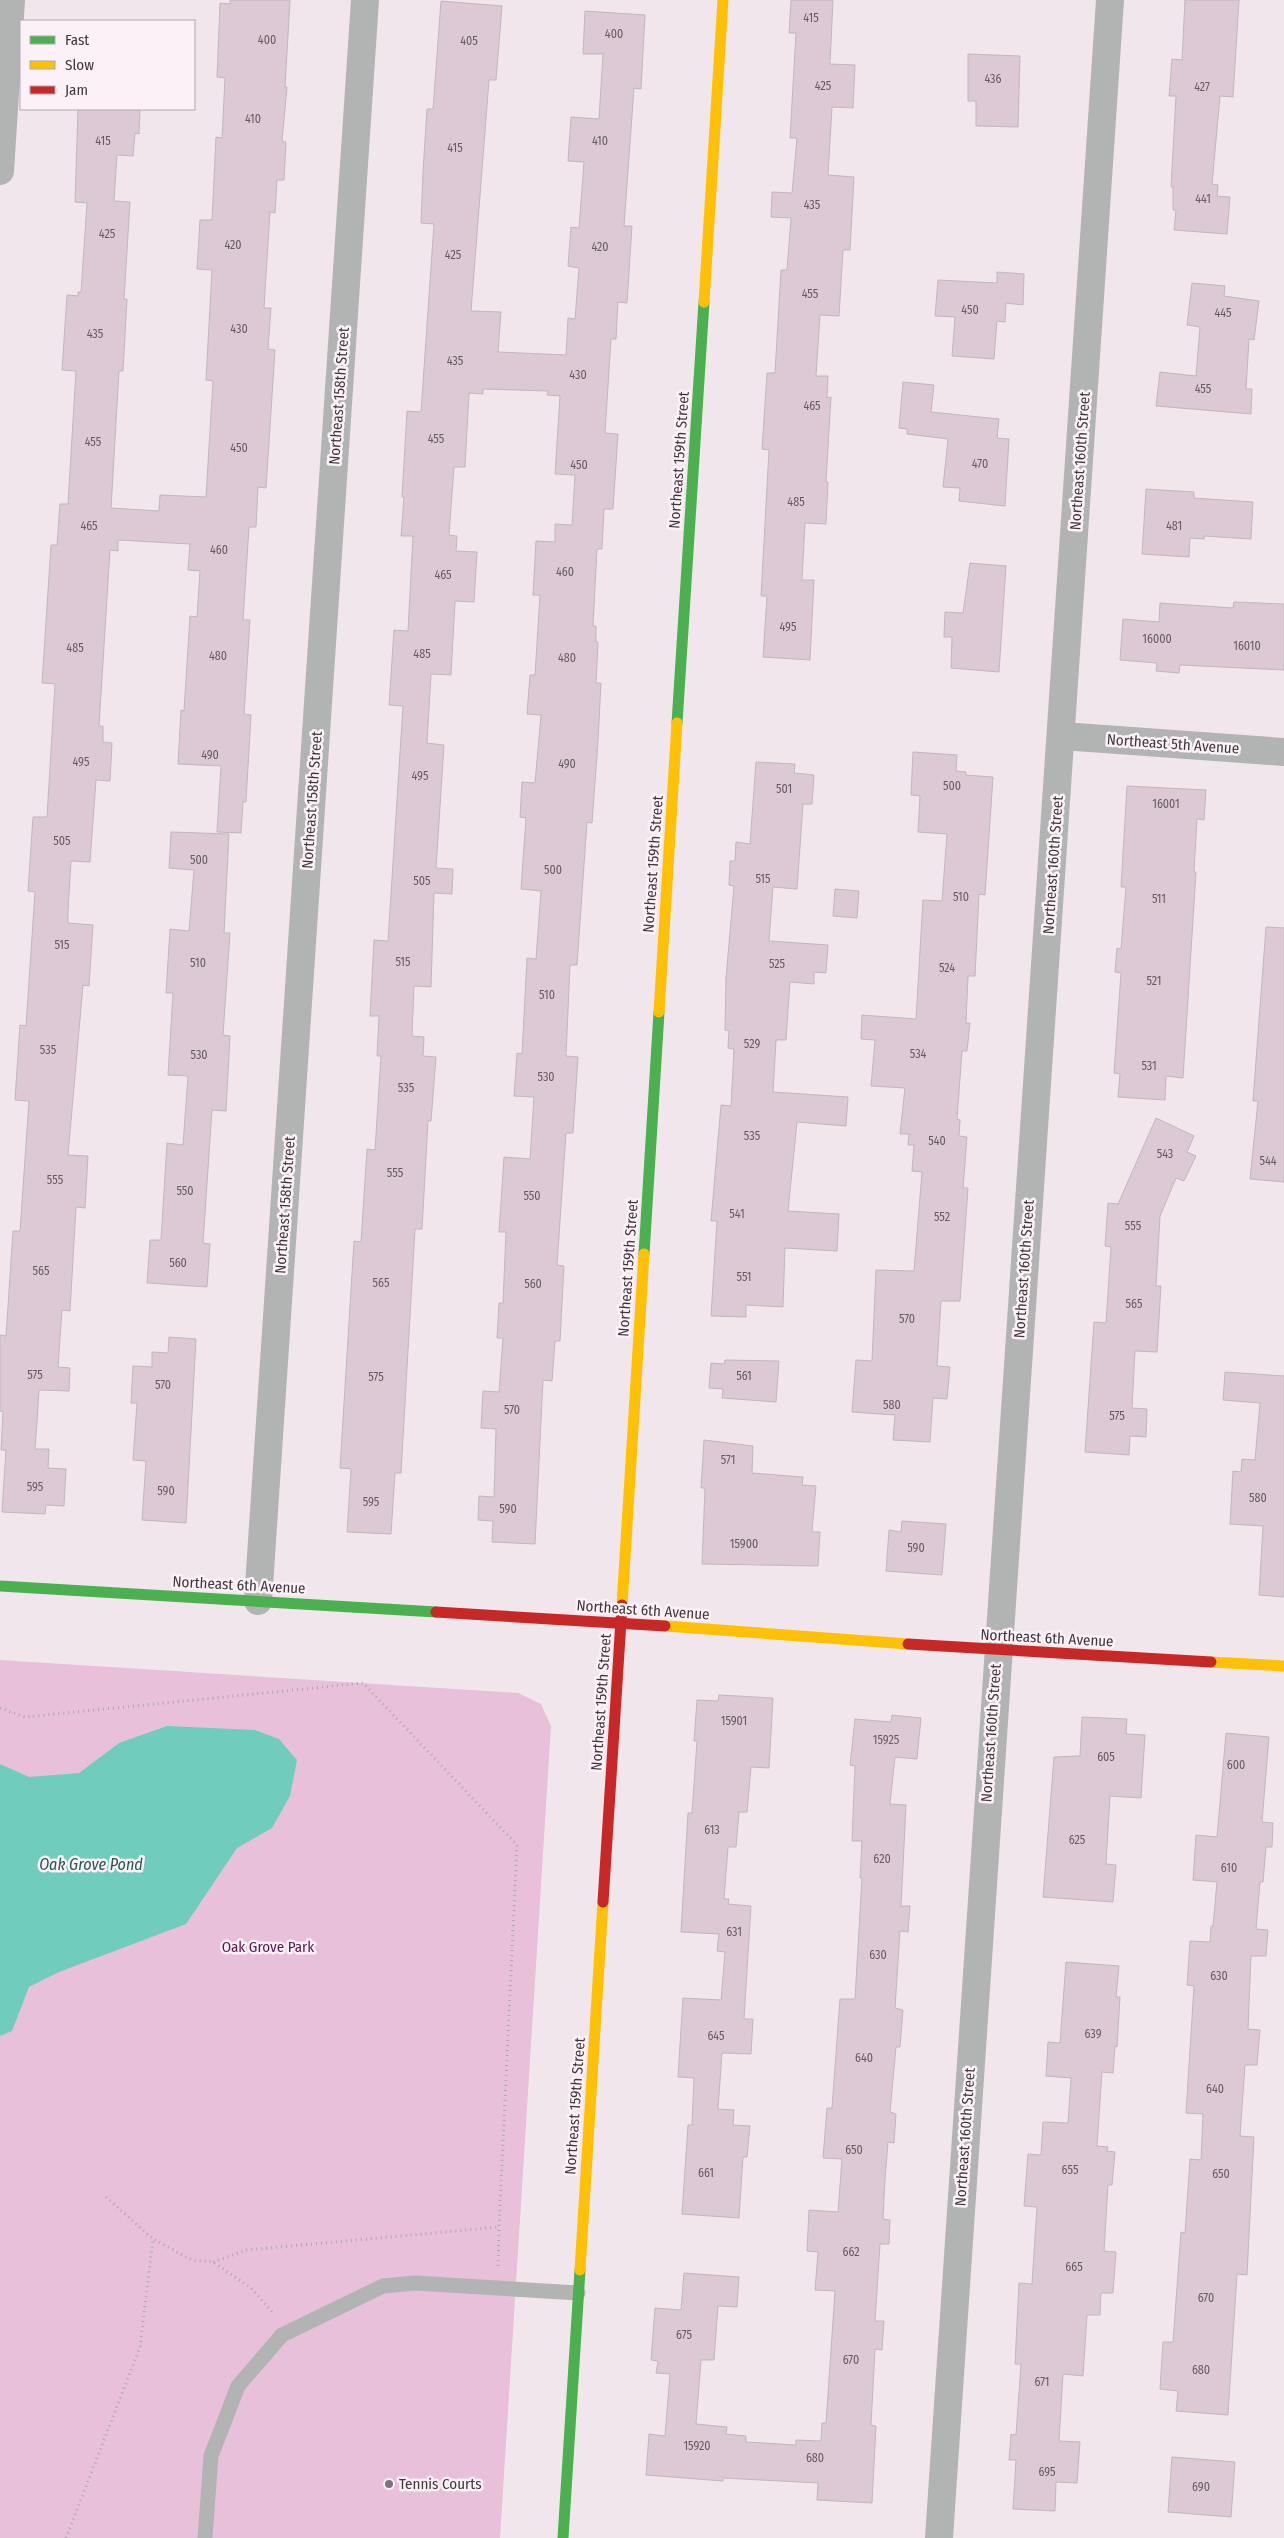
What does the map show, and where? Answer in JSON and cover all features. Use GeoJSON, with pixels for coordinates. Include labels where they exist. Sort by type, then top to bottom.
{"type":"FeatureCollection","features":[{"type":"Feature","properties":{"kind":"street"},"geometry":{"type":"LineString","coordinates":[[0,171],[11,0]]}},
{"type":"Feature","properties":{"kind":"street","name":"Northeast 158th Street"},"geometry":{"type":"LineString","coordinates":[[258,1601],[365,0]]}},
{"type":"Feature","properties":{"kind":"street","name":"Northeast 159th Street"},"geometry":{"type":"LineString","coordinates":[[563,2538],[723,0]]}},
{"type":"Feature","properties":{"kind":"street","name":"Northeast 160th Street"},"geometry":{"type":"LineString","coordinates":[[938,2538],[997,1650],[1062,736],[1110,0]]}},
{"type":"Feature","properties":{"kind":"street","name":"Northeast 5th Avenue"},"geometry":{"type":"LineString","coordinates":[[1062,736],[1284,752]]}},
{"type":"Feature","properties":{"kind":"street","name":"Northeast 6th Avenue"},"geometry":{"type":"LineString","coordinates":[[0,1586],[621,1623],[997,1650],[1284,1666]]}},
{"type":"Feature","properties":{"kind":"street"},"geometry":{"type":"LineString","coordinates":[[563,2538],[573,2538]]}},
{"type":"Feature","properties":{"kind":"lane"},"geometry":{"type":"LineString","coordinates":[[204,2538],[211,2456],[238,2386],[282,2335],[383,2286],[415,2283],[578,2293]]}},
{"type":"Feature","properties":{"kind":"path"},"geometry":{"type":"LineString","coordinates":[[0,1708],[25,1718],[363,1683],[517,1845],[497,2288]]}},
{"type":"Feature","properties":{"kind":"path"},"geometry":{"type":"LineString","coordinates":[[106,2197],[153,2239],[192,2260],[213,2262],[248,2250],[499,2227]]}},
{"type":"Feature","properties":{"kind":"path"},"geometry":{"type":"LineString","coordinates":[[66,2538],[140,2347],[153,2239]]}},
{"type":"Feature","properties":{"kind":"path"},"geometry":{"type":"LineString","coordinates":[[213,2262],[251,2288],[290,2331]]}},
{"type":"Feature","properties":{"kind":"green space","name":"Oak Grove Park"},"geometry":{"type":"Polygon","coordinates":[[[0,1660],[518,1693],[541,1704],[551,1726],[500,2538],[0,2538],[0,1660]]]}},
{"type":"Feature","properties":{"kind":"water","name":"Oak Grove Pond"},"geometry":{"type":"Polygon","coordinates":[[[167,1726],[255,1730],[279,1739],[297,1760],[290,1796],[272,1828],[237,1848],[186,1924],[59,1972],[29,1987],[12,2031],[0,2036],[0,1764],[29,1777],[79,1773],[119,1743],[167,1726]]]}},
{"type":"Feature","properties":{"kind":"building"},"geometry":{"type":"Polygon","coordinates":[[[230,0],[290,0],[285,87],[287,87],[282,141],[286,142],[284,180],[277,180],[275,213],[270,212],[264,308],[271,308],[268,349],[275,350],[266,488],[258,487],[256,527],[249,527],[243,620],[250,620],[244,714],[251,715],[246,802],[243,802],[241,833],[217,832],[221,766],[178,764],[181,710],[184,711],[190,616],[197,617],[200,571],[188,570],[190,544],[118,540],[118,551],[110,550],[99,726],[103,726],[103,742],[112,743],[110,781],[96,780],[90,862],[71,861],[68,911],[68,923],[93,925],[89,986],[83,985],[68,1155],[88,1156],[85,1208],[76,1207],[70,1311],[62,1310],[58,1367],[70,1368],[69,1391],[39,1390],[35,1449],[49,1449],[48,1468],[66,1469],[64,1506],[46,1505],[45,1514],[2,1512],[6,1450],[1,1450],[3,1412],[0,1411],[0,1335],[6,1336],[13,1231],[20,1231],[29,1101],[15,1100],[20,1025],[26,1026],[35,892],[28,891],[33,817],[47,817],[55,684],[42,683],[51,545],[57,545],[60,504],[68,504],[76,371],[62,370],[67,295],[78,296],[78,292],[81,292],[87,203],[75,202],[78,110],[140,110],[139,134],[135,133],[133,156],[117,155],[114,201],[130,202],[124,299],[127,299],[123,371],[119,371],[111,508],[159,511],[160,495],[206,497],[213,381],[206,380],[212,270],[197,269],[200,220],[212,220],[216,137],[222,138],[225,78],[217,77],[220,3],[230,4],[230,0]]]}},
{"type":"Feature","properties":{"kind":"building"},"geometry":{"type":"Polygon","coordinates":[[[791,0],[833,0],[830,64],[855,65],[853,108],[832,107],[828,175],[854,177],[850,250],[843,250],[839,316],[820,315],[816,376],[828,376],[827,398],[831,397],[826,481],[828,482],[826,524],[805,523],[802,580],[814,580],[810,660],[763,657],[767,596],[761,596],[769,450],[762,449],[767,373],[775,373],[781,270],[787,270],[791,218],[771,217],[772,192],[792,193],[797,138],[790,138],[796,33],[789,33],[791,0]]]}},
{"type":"Feature","properties":{"kind":"building"},"geometry":{"type":"Polygon","coordinates":[[[1185,0],[1239,0],[1233,97],[1220,96],[1212,184],[1218,185],[1217,196],[1230,197],[1227,234],[1174,230],[1176,210],[1173,210],[1173,187],[1171,187],[1176,96],[1169,96],[1172,59],[1182,60],[1185,0]]]}},
{"type":"Feature","properties":{"kind":"building"},"geometry":{"type":"Polygon","coordinates":[[[441,1],[502,6],[496,80],[489,80],[471,311],[501,312],[498,352],[566,355],[568,318],[575,319],[579,268],[568,266],[571,227],[579,228],[584,162],[568,161],[571,117],[599,119],[603,54],[583,54],[585,11],[645,15],[641,89],[634,88],[624,226],[632,226],[627,303],[618,302],[616,339],[611,339],[605,433],[618,434],[613,509],[604,509],[602,549],[597,549],[593,626],[596,626],[596,642],[598,642],[596,683],[601,683],[598,741],[592,823],[587,822],[577,965],[570,965],[566,1056],[578,1057],[573,1133],[566,1133],[557,1265],[564,1266],[560,1341],[555,1341],[552,1381],[543,1380],[535,1544],[492,1542],[493,1521],[478,1520],[479,1496],[494,1497],[496,1429],[481,1428],[483,1391],[499,1392],[503,1338],[497,1338],[499,1303],[503,1303],[506,1232],[499,1232],[504,1157],[530,1159],[534,1097],[514,1096],[517,1053],[522,1054],[527,958],[536,959],[541,891],[521,889],[526,818],[520,817],[522,782],[535,783],[541,715],[527,714],[530,675],[535,675],[540,595],[533,595],[536,541],[555,542],[555,524],[572,525],[575,475],[555,474],[560,396],[547,395],[548,391],[483,389],[483,394],[469,393],[465,467],[454,467],[449,535],[457,536],[456,551],[477,552],[474,602],[455,601],[451,675],[431,674],[427,743],[444,745],[436,868],[453,869],[452,894],[434,893],[431,987],[414,986],[412,1036],[424,1037],[423,1056],[436,1057],[431,1121],[428,1121],[422,1229],[415,1229],[401,1473],[395,1473],[391,1534],[347,1532],[351,1469],[340,1468],[354,1241],[361,1242],[367,1149],[375,1150],[381,1056],[377,1056],[379,1016],[370,1016],[374,940],[388,941],[403,706],[389,705],[394,630],[408,631],[413,536],[401,536],[404,497],[402,497],[407,411],[421,412],[434,224],[421,223],[423,172],[427,109],[433,109],[441,1]]]}},
{"type":"Feature","properties":{"kind":"building"},"geometry":{"type":"Polygon","coordinates":[[[968,54],[1020,56],[1018,127],[976,126],[976,101],[968,101],[968,54]]]}},
{"type":"Feature","properties":{"kind":"building"},"geometry":{"type":"Polygon","coordinates":[[[997,272],[1024,274],[1023,305],[1006,303],[1005,322],[997,321],[994,359],[952,356],[955,317],[935,316],[938,280],[997,283],[997,272]]]}},
{"type":"Feature","properties":{"kind":"building"},"geometry":{"type":"Polygon","coordinates":[[[1192,283],[1225,286],[1224,296],[1259,301],[1254,340],[1249,339],[1246,389],[1252,389],[1251,414],[1156,406],[1160,372],[1196,376],[1200,327],[1187,325],[1192,283]]]}},
{"type":"Feature","properties":{"kind":"building"},"geometry":{"type":"Polygon","coordinates":[[[903,382],[934,385],[931,412],[999,419],[997,438],[1009,439],[1005,506],[959,501],[960,488],[943,487],[948,439],[907,434],[907,429],[899,428],[903,382]]]}},
{"type":"Feature","properties":{"kind":"building"},"geometry":{"type":"Polygon","coordinates":[[[1146,489],[1194,492],[1194,498],[1253,502],[1251,539],[1204,536],[1204,539],[1190,538],[1189,557],[1142,554],[1146,489]]]}},
{"type":"Feature","properties":{"kind":"building"},"geometry":{"type":"Polygon","coordinates":[[[970,563],[1006,566],[999,672],[951,668],[952,637],[944,637],[945,612],[963,613],[970,563]]]}},
{"type":"Feature","properties":{"kind":"building"},"geometry":{"type":"Polygon","coordinates":[[[1234,602],[1284,604],[1284,670],[1180,665],[1179,673],[1156,671],[1157,663],[1120,660],[1123,619],[1159,622],[1160,603],[1233,608],[1234,602]]]}},
{"type":"Feature","properties":{"kind":"building"},"geometry":{"type":"Polygon","coordinates":[[[913,752],[957,755],[956,771],[966,772],[966,775],[993,777],[985,895],[979,894],[975,976],[968,976],[966,1023],[970,1023],[967,1051],[962,1051],[957,1119],[960,1120],[959,1136],[967,1137],[963,1188],[968,1188],[960,1301],[941,1301],[937,1366],[950,1367],[947,1399],[933,1398],[930,1442],[893,1440],[895,1415],[852,1412],[856,1360],[872,1361],[876,1270],[914,1271],[922,1172],[912,1171],[914,1145],[908,1145],[909,1134],[900,1134],[905,1088],[871,1086],[875,1040],[861,1039],[862,1015],[916,1019],[923,900],[942,901],[947,834],[918,832],[920,796],[911,795],[913,752]]]}},
{"type":"Feature","properties":{"kind":"building"},"geometry":{"type":"Polygon","coordinates":[[[756,762],[795,764],[794,773],[814,775],[812,804],[803,804],[797,889],[773,887],[769,941],[828,945],[826,973],[814,972],[814,984],[790,982],[786,1040],[776,1040],[773,1092],[848,1097],[846,1126],[797,1122],[788,1211],[839,1214],[837,1251],[785,1248],[783,1307],[746,1305],[746,1317],[711,1316],[717,1221],[711,1221],[721,1105],[731,1106],[734,1049],[728,1048],[729,1031],[725,1030],[726,978],[734,886],[729,885],[730,861],[735,861],[736,842],[750,844],[756,762]]]}},
{"type":"Feature","properties":{"kind":"building"},"geometry":{"type":"Polygon","coordinates":[[[1127,786],[1206,790],[1204,820],[1197,819],[1194,872],[1196,872],[1183,1078],[1166,1076],[1165,1100],[1118,1097],[1120,1074],[1114,1073],[1121,973],[1115,972],[1117,948],[1121,949],[1126,887],[1121,887],[1127,786]]]}},
{"type":"Feature","properties":{"kind":"building"},"geometry":{"type":"Polygon","coordinates":[[[171,832],[229,834],[224,933],[230,933],[223,1035],[230,1036],[226,1111],[212,1110],[203,1243],[210,1244],[207,1287],[147,1283],[150,1240],[161,1240],[167,1143],[183,1145],[188,1076],[168,1075],[173,993],[166,993],[170,929],[189,931],[194,870],[169,868],[171,832]]]}},
{"type":"Feature","properties":{"kind":"building"},"geometry":{"type":"Polygon","coordinates":[[[835,889],[859,891],[857,918],[833,916],[835,889]]]}},
{"type":"Feature","properties":{"kind":"building"},"geometry":{"type":"Polygon","coordinates":[[[1266,927],[1284,928],[1284,1182],[1250,1179],[1258,1101],[1253,1101],[1266,927]]]}},
{"type":"Feature","properties":{"kind":"building"},"geometry":{"type":"Polygon","coordinates":[[[1156,1118],[1194,1136],[1187,1152],[1196,1156],[1184,1181],[1176,1178],[1160,1216],[1156,1286],[1161,1286],[1157,1352],[1135,1351],[1132,1408],[1147,1409],[1146,1437],[1130,1436],[1129,1455],[1085,1452],[1094,1322],[1106,1323],[1111,1247],[1105,1246],[1108,1203],[1118,1204],[1156,1118]]]}},
{"type":"Feature","properties":{"kind":"building"},"geometry":{"type":"Polygon","coordinates":[[[169,1337],[196,1339],[186,1523],[142,1520],[146,1461],[133,1460],[137,1403],[131,1403],[133,1366],[152,1367],[152,1352],[168,1353],[169,1337]]]}},
{"type":"Feature","properties":{"kind":"building"},"geometry":{"type":"Polygon","coordinates":[[[725,1360],[779,1361],[776,1402],[722,1398],[723,1389],[709,1388],[711,1363],[724,1364],[725,1360]]]}},
{"type":"Feature","properties":{"kind":"building"},"geometry":{"type":"Polygon","coordinates":[[[1225,1372],[1284,1376],[1284,1597],[1259,1595],[1263,1526],[1230,1524],[1233,1471],[1241,1472],[1242,1459],[1255,1460],[1260,1403],[1223,1400],[1225,1372]]]}},
{"type":"Feature","properties":{"kind":"building"},"geometry":{"type":"Polygon","coordinates":[[[704,1440],[753,1446],[752,1473],[803,1477],[802,1485],[816,1486],[812,1532],[820,1532],[818,1566],[702,1564],[705,1488],[701,1488],[704,1440]]]}},
{"type":"Feature","properties":{"kind":"building"},"geometry":{"type":"Polygon","coordinates":[[[902,1521],[946,1524],[942,1575],[886,1571],[889,1530],[901,1532],[902,1521]]]}},
{"type":"Feature","properties":{"kind":"building"},"geometry":{"type":"Polygon","coordinates":[[[719,1695],[773,1698],[769,1768],[751,1767],[747,1812],[739,1812],[736,1847],[728,1847],[724,1899],[729,1899],[728,1904],[751,1906],[744,2019],[753,2019],[751,2054],[722,2053],[718,2109],[734,2110],[733,2125],[750,2126],[747,2157],[743,2157],[739,2218],[682,2214],[688,2125],[692,2125],[694,2078],[678,2077],[683,1998],[721,2000],[725,1952],[717,1951],[719,1934],[681,1932],[688,1813],[692,1813],[697,1741],[694,1741],[697,1700],[718,1701],[719,1695]]]}},
{"type":"Feature","properties":{"kind":"building"},"geometry":{"type":"Polygon","coordinates":[[[892,1715],[921,1718],[917,1759],[895,1757],[890,1804],[906,1805],[901,1906],[910,1906],[908,1932],[900,1931],[895,2008],[903,2010],[900,2047],[896,2047],[890,2112],[896,2114],[894,2143],[888,2142],[883,2219],[890,2220],[889,2244],[880,2244],[875,2321],[884,2321],[882,2350],[875,2349],[871,2425],[876,2426],[872,2503],[817,2500],[818,2483],[723,2478],[723,2481],[646,2475],[649,2434],[665,2436],[670,2374],[656,2373],[658,2361],[651,2360],[655,2308],[681,2310],[684,2273],[739,2277],[737,2307],[718,2306],[714,2360],[701,2360],[696,2424],[727,2427],[726,2434],[746,2436],[746,2442],[796,2445],[796,2440],[821,2441],[822,2423],[826,2423],[835,2291],[815,2290],[818,2252],[807,2251],[809,2210],[838,2212],[842,2159],[823,2158],[827,2108],[832,2108],[840,1999],[855,1999],[862,1878],[860,1878],[862,1841],[852,1841],[855,1766],[850,1765],[855,1719],[891,1722],[892,1715]]]}},
{"type":"Feature","properties":{"kind":"building"},"geometry":{"type":"Polygon","coordinates":[[[1082,1717],[1127,1719],[1126,1734],[1145,1735],[1141,1798],[1110,1796],[1106,1864],[1116,1865],[1113,1902],[1043,1897],[1054,1757],[1080,1756],[1082,1717]]]}},
{"type":"Feature","properties":{"kind":"building"},"geometry":{"type":"Polygon","coordinates":[[[1226,1733],[1269,1737],[1262,1822],[1273,1823],[1272,1847],[1266,1847],[1263,1882],[1260,1882],[1256,1929],[1268,1930],[1266,1956],[1251,1956],[1248,2029],[1260,2030],[1257,2065],[1245,2065],[1240,2136],[1254,2137],[1247,2275],[1237,2274],[1228,2415],[1176,2411],[1178,2391],[1160,2389],[1163,2342],[1173,2342],[1181,2232],[1185,2233],[1190,2159],[1201,2160],[1203,2114],[1186,2113],[1194,1986],[1187,1985],[1190,1941],[1210,1942],[1217,1882],[1193,1880],[1196,1835],[1217,1837],[1226,1733]]]}},
{"type":"Feature","properties":{"kind":"building"},"geometry":{"type":"Polygon","coordinates":[[[1066,1962],[1119,1966],[1116,1997],[1120,1997],[1117,2047],[1115,2046],[1113,2073],[1102,2072],[1097,2146],[1108,2147],[1107,2151],[1115,2152],[1112,2185],[1108,2185],[1104,2251],[1116,2252],[1113,2293],[1101,2293],[1100,2315],[1087,2315],[1083,2376],[1063,2374],[1059,2441],[1080,2442],[1077,2483],[1056,2482],[1055,2511],[1013,2509],[1016,2460],[1009,2460],[1011,2434],[1016,2435],[1021,2364],[1015,2364],[1019,2283],[1032,2284],[1037,2207],[1024,2206],[1028,2154],[1041,2155],[1043,2122],[1068,2123],[1071,2078],[1046,2076],[1048,2042],[1060,2043],[1066,1962]]]}},
{"type":"Feature","properties":{"kind":"building"},"geometry":{"type":"Polygon","coordinates":[[[1172,2457],[1235,2462],[1231,2517],[1168,2512],[1172,2457]]]}},
{"type":"Feature","properties":{"kind":"traffic: fast"},"geometry":{"type":"LineString","coordinates":[[677,723],[704,302]]}},
{"type":"Feature","properties":{"kind":"traffic: fast"},"geometry":{"type":"LineString","coordinates":[[644,1254],[659,1012]]}},
{"type":"Feature","properties":{"kind":"traffic: fast"},"geometry":{"type":"LineString","coordinates":[[0,1586],[436,1612]]}},
{"type":"Feature","properties":{"kind":"traffic: fast"},"geometry":{"type":"LineString","coordinates":[[563,2538],[580,2270]]}},
{"type":"Feature","properties":{"kind":"traffic: slow"},"geometry":{"type":"LineString","coordinates":[[704,302],[723,0]]}},
{"type":"Feature","properties":{"kind":"traffic: slow"},"geometry":{"type":"LineString","coordinates":[[659,1012],[677,723]]}},
{"type":"Feature","properties":{"kind":"traffic: slow"},"geometry":{"type":"LineString","coordinates":[[622,1605],[644,1254]]}},
{"type":"Feature","properties":{"kind":"traffic: slow"},"geometry":{"type":"LineString","coordinates":[[665,1626],[908,1644]]}},
{"type":"Feature","properties":{"kind":"traffic: slow"},"geometry":{"type":"LineString","coordinates":[[1211,1662],[1284,1666]]}},
{"type":"Feature","properties":{"kind":"traffic: slow"},"geometry":{"type":"LineString","coordinates":[[580,2270],[603,1902]]}},
{"type":"Feature","properties":{"kind":"traffic: jam"},"geometry":{"type":"LineString","coordinates":[[603,1902],[622,1605]]}},
{"type":"Feature","properties":{"kind":"traffic: jam"},"geometry":{"type":"LineString","coordinates":[[436,1612],[665,1626]]}},
{"type":"Feature","properties":{"kind":"traffic: jam"},"geometry":{"type":"LineString","coordinates":[[908,1644],[1211,1662]]}},
{"type":"Feature","properties":{"kind":"place","name":"Tennis Courts"},"geometry":{"type":"Point","coordinates":[389,2484]}}]}
